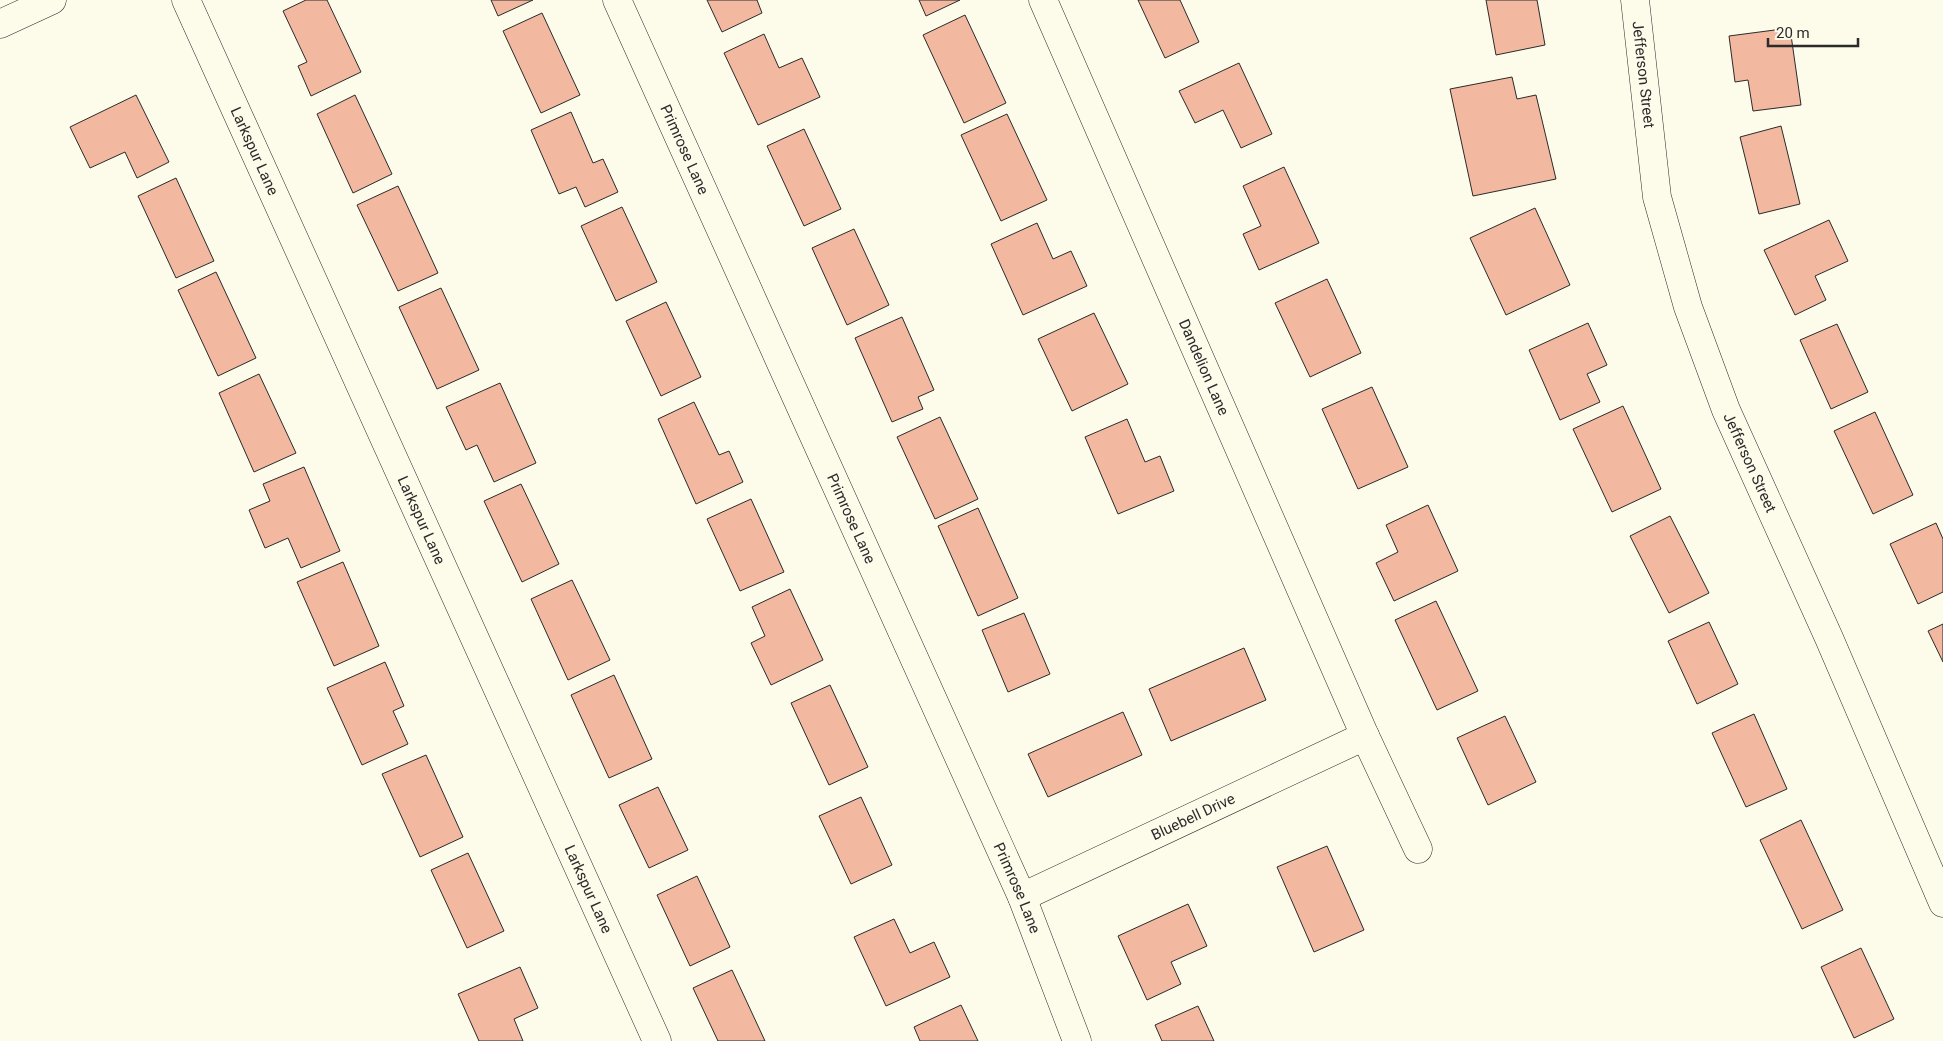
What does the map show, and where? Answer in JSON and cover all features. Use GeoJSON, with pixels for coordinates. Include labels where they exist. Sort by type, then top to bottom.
{"type":"FeatureCollection","features":[{"type":"Feature","properties":{"kind":"street"},"geometry":{"type":"LineString","coordinates":[[0,24],[52,0]]}},
{"type":"Feature","properties":{"kind":"street","name":"Larkspur Lane"},"geometry":{"type":"LineString","coordinates":[[186,0],[657,1041]]}},
{"type":"Feature","properties":{"kind":"street","name":"Primrose Lane"},"geometry":{"type":"LineString","coordinates":[[617,0],[1022,897],[1077,1041]]}},
{"type":"Feature","properties":{"kind":"street","name":"Dandelion Lane"},"geometry":{"type":"LineString","coordinates":[[1043,0],[1365,736],[1418,849]]}},
{"type":"Feature","properties":{"kind":"street","name":"Jefferson Street"},"geometry":{"type":"LineString","coordinates":[[1635,0],[1657,197],[1688,306],[1726,410],[1829,638],[1943,902]]}},
{"type":"Feature","properties":{"kind":"street","name":"Bluebell Drive"},"geometry":{"type":"LineString","coordinates":[[1022,897],[1365,736]]}},
{"type":"Feature","properties":{"kind":"building"},"geometry":{"type":"Polygon","coordinates":[[[306,0],[327,0],[361,72],[311,96],[298,66],[307,62],[283,11],[306,0]]]}},
{"type":"Feature","properties":{"kind":"building"},"geometry":{"type":"Polygon","coordinates":[[[491,0],[533,0],[498,16],[491,0]]]}},
{"type":"Feature","properties":{"kind":"building"},"geometry":{"type":"Polygon","coordinates":[[[707,0],[757,0],[762,13],[722,32],[707,0]]]}},
{"type":"Feature","properties":{"kind":"building"},"geometry":{"type":"Polygon","coordinates":[[[919,0],[960,0],[926,16],[919,0]]]}},
{"type":"Feature","properties":{"kind":"building"},"geometry":{"type":"Polygon","coordinates":[[[1138,0],[1180,0],[1199,42],[1165,58],[1138,0]]]}},
{"type":"Feature","properties":{"kind":"building"},"geometry":{"type":"Polygon","coordinates":[[[1486,0],[1537,0],[1545,45],[1496,55],[1486,0]]]}},
{"type":"Feature","properties":{"kind":"building"},"geometry":{"type":"Polygon","coordinates":[[[542,13],[580,95],[541,113],[503,31],[542,13]]]}},
{"type":"Feature","properties":{"kind":"building"},"geometry":{"type":"Polygon","coordinates":[[[965,15],[1006,103],[964,123],[923,35],[965,15]]]}},
{"type":"Feature","properties":{"kind":"building"},"geometry":{"type":"Polygon","coordinates":[[[1790,28],[1801,105],[1753,111],[1748,80],[1735,82],[1729,36],[1790,28]]]}},
{"type":"Feature","properties":{"kind":"building"},"geometry":{"type":"Polygon","coordinates":[[[764,34],[779,68],[802,58],[820,97],[758,125],[724,53],[764,34]]]}},
{"type":"Feature","properties":{"kind":"building"},"geometry":{"type":"Polygon","coordinates":[[[1239,63],[1272,134],[1241,148],[1223,110],[1195,123],[1179,91],[1239,63]]]}},
{"type":"Feature","properties":{"kind":"building"},"geometry":{"type":"Polygon","coordinates":[[[1512,77],[1517,99],[1536,95],[1556,179],[1473,196],[1450,89],[1512,77]]]}},
{"type":"Feature","properties":{"kind":"building"},"geometry":{"type":"Polygon","coordinates":[[[136,95],[169,162],[137,178],[125,152],[90,168],[70,127],[136,95]]]}},
{"type":"Feature","properties":{"kind":"building"},"geometry":{"type":"Polygon","coordinates":[[[355,95],[392,174],[353,193],[317,114],[355,95]]]}},
{"type":"Feature","properties":{"kind":"building"},"geometry":{"type":"Polygon","coordinates":[[[571,112],[593,163],[603,159],[618,192],[585,207],[576,187],[559,194],[531,130],[571,112]]]}},
{"type":"Feature","properties":{"kind":"building"},"geometry":{"type":"Polygon","coordinates":[[[1007,114],[1047,200],[1001,221],[961,135],[1007,114]]]}},
{"type":"Feature","properties":{"kind":"building"},"geometry":{"type":"Polygon","coordinates":[[[1781,126],[1800,204],[1759,214],[1740,137],[1781,126]]]}},
{"type":"Feature","properties":{"kind":"building"},"geometry":{"type":"Polygon","coordinates":[[[804,129],[841,209],[804,226],[767,146],[804,129]]]}},
{"type":"Feature","properties":{"kind":"building"},"geometry":{"type":"Polygon","coordinates":[[[1284,167],[1319,243],[1259,270],[1243,234],[1261,226],[1243,186],[1284,167]]]}},
{"type":"Feature","properties":{"kind":"building"},"geometry":{"type":"Polygon","coordinates":[[[176,178],[214,261],[176,278],[138,196],[176,178]]]}},
{"type":"Feature","properties":{"kind":"building"},"geometry":{"type":"Polygon","coordinates":[[[398,186],[438,273],[398,291],[357,205],[398,186]]]}},
{"type":"Feature","properties":{"kind":"building"},"geometry":{"type":"Polygon","coordinates":[[[622,207],[657,282],[616,301],[581,226],[622,207]]]}},
{"type":"Feature","properties":{"kind":"building"},"geometry":{"type":"Polygon","coordinates":[[[1535,208],[1570,285],[1506,315],[1470,238],[1535,208]]]}},
{"type":"Feature","properties":{"kind":"building"},"geometry":{"type":"Polygon","coordinates":[[[1829,220],[1848,261],[1815,276],[1826,300],[1795,315],[1764,250],[1829,220]]]}},
{"type":"Feature","properties":{"kind":"building"},"geometry":{"type":"Polygon","coordinates":[[[1037,223],[1053,259],[1071,251],[1087,286],[1023,315],[991,244],[1037,223]]]}},
{"type":"Feature","properties":{"kind":"building"},"geometry":{"type":"Polygon","coordinates":[[[854,229],[889,305],[847,325],[812,248],[854,229]]]}},
{"type":"Feature","properties":{"kind":"building"},"geometry":{"type":"Polygon","coordinates":[[[216,272],[256,358],[218,376],[178,290],[216,272]]]}},
{"type":"Feature","properties":{"kind":"building"},"geometry":{"type":"Polygon","coordinates":[[[1327,279],[1361,353],[1310,377],[1275,303],[1327,279]]]}},
{"type":"Feature","properties":{"kind":"building"},"geometry":{"type":"Polygon","coordinates":[[[441,288],[479,370],[437,389],[399,307],[441,288]]]}},
{"type":"Feature","properties":{"kind":"building"},"geometry":{"type":"Polygon","coordinates":[[[666,302],[701,377],[661,396],[626,321],[666,302]]]}},
{"type":"Feature","properties":{"kind":"building"},"geometry":{"type":"Polygon","coordinates":[[[1094,313],[1128,384],[1072,411],[1038,339],[1094,313]]]}},
{"type":"Feature","properties":{"kind":"building"},"geometry":{"type":"Polygon","coordinates":[[[902,317],[934,390],[918,397],[923,409],[892,422],[855,338],[902,317]]]}},
{"type":"Feature","properties":{"kind":"building"},"geometry":{"type":"Polygon","coordinates":[[[1588,323],[1607,365],[1587,374],[1600,402],[1560,420],[1529,350],[1588,323]]]}},
{"type":"Feature","properties":{"kind":"building"},"geometry":{"type":"Polygon","coordinates":[[[1837,324],[1868,392],[1831,409],[1800,340],[1837,324]]]}},
{"type":"Feature","properties":{"kind":"building"},"geometry":{"type":"Polygon","coordinates":[[[259,374],[296,453],[254,472],[219,393],[259,374]]]}},
{"type":"Feature","properties":{"kind":"building"},"geometry":{"type":"Polygon","coordinates":[[[500,383],[536,463],[494,482],[477,445],[466,450],[446,407],[500,383]]]}},
{"type":"Feature","properties":{"kind":"building"},"geometry":{"type":"Polygon","coordinates":[[[1372,387],[1408,467],[1358,489],[1322,409],[1372,387]]]}},
{"type":"Feature","properties":{"kind":"building"},"geometry":{"type":"Polygon","coordinates":[[[694,402],[719,455],[729,451],[743,482],[696,504],[658,419],[694,402]]]}},
{"type":"Feature","properties":{"kind":"building"},"geometry":{"type":"Polygon","coordinates":[[[1623,406],[1661,489],[1612,512],[1573,429],[1623,406]]]}},
{"type":"Feature","properties":{"kind":"building"},"geometry":{"type":"Polygon","coordinates":[[[1875,412],[1913,495],[1873,514],[1834,431],[1875,412]]]}},
{"type":"Feature","properties":{"kind":"building"},"geometry":{"type":"Polygon","coordinates":[[[940,417],[978,499],[935,519],[897,437],[940,417]]]}},
{"type":"Feature","properties":{"kind":"building"},"geometry":{"type":"Polygon","coordinates":[[[1127,419],[1145,462],[1160,456],[1174,491],[1118,514],[1085,437],[1127,419]]]}},
{"type":"Feature","properties":{"kind":"building"},"geometry":{"type":"Polygon","coordinates":[[[304,467],[340,551],[301,568],[288,538],[265,548],[249,510],[270,501],[263,484],[304,467]]]}},
{"type":"Feature","properties":{"kind":"building"},"geometry":{"type":"Polygon","coordinates":[[[521,484],[559,564],[522,582],[484,501],[521,484]]]}},
{"type":"Feature","properties":{"kind":"building"},"geometry":{"type":"Polygon","coordinates":[[[751,499],[784,572],[740,591],[707,519],[751,499]]]}},
{"type":"Feature","properties":{"kind":"building"},"geometry":{"type":"Polygon","coordinates":[[[1428,505],[1458,571],[1394,601],[1376,563],[1398,552],[1386,525],[1428,505]]]}},
{"type":"Feature","properties":{"kind":"building"},"geometry":{"type":"Polygon","coordinates":[[[978,508],[1018,598],[978,616],[938,526],[978,508]]]}},
{"type":"Feature","properties":{"kind":"building"},"geometry":{"type":"Polygon","coordinates":[[[1670,516],[1709,593],[1669,613],[1630,536],[1670,516]]]}},
{"type":"Feature","properties":{"kind":"building"},"geometry":{"type":"Polygon","coordinates":[[[1936,523],[1943,539],[1943,592],[1918,604],[1890,544],[1936,523]]]}},
{"type":"Feature","properties":{"kind":"building"},"geometry":{"type":"Polygon","coordinates":[[[343,562],[379,646],[334,666],[297,582],[343,562]]]}},
{"type":"Feature","properties":{"kind":"building"},"geometry":{"type":"Polygon","coordinates":[[[572,580],[610,660],[568,680],[531,599],[572,580]]]}},
{"type":"Feature","properties":{"kind":"building"},"geometry":{"type":"Polygon","coordinates":[[[790,589],[823,660],[771,685],[751,643],[765,636],[752,607],[790,589]]]}},
{"type":"Feature","properties":{"kind":"building"},"geometry":{"type":"Polygon","coordinates":[[[1436,601],[1478,691],[1437,710],[1395,620],[1436,601]]]}},
{"type":"Feature","properties":{"kind":"building"},"geometry":{"type":"Polygon","coordinates":[[[1024,613],[1050,674],[1008,692],[982,630],[1024,613]]]}},
{"type":"Feature","properties":{"kind":"building"},"geometry":{"type":"Polygon","coordinates":[[[1709,622],[1738,684],[1697,704],[1668,641],[1709,622]]]}},
{"type":"Feature","properties":{"kind":"building"},"geometry":{"type":"Polygon","coordinates":[[[1943,624],[1943,662],[1928,631],[1943,624]]]}},
{"type":"Feature","properties":{"kind":"building"},"geometry":{"type":"Polygon","coordinates":[[[1244,648],[1266,700],[1171,741],[1149,689],[1244,648]]]}},
{"type":"Feature","properties":{"kind":"building"},"geometry":{"type":"Polygon","coordinates":[[[385,662],[404,706],[393,711],[408,744],[362,765],[327,688],[385,662]]]}},
{"type":"Feature","properties":{"kind":"building"},"geometry":{"type":"Polygon","coordinates":[[[614,675],[652,759],[609,778],[571,695],[614,675]]]}},
{"type":"Feature","properties":{"kind":"building"},"geometry":{"type":"Polygon","coordinates":[[[830,685],[868,767],[829,785],[791,703],[830,685]]]}},
{"type":"Feature","properties":{"kind":"building"},"geometry":{"type":"Polygon","coordinates":[[[1123,712],[1142,755],[1048,797],[1028,754],[1123,712]]]}},
{"type":"Feature","properties":{"kind":"building"},"geometry":{"type":"Polygon","coordinates":[[[1754,714],[1787,789],[1746,807],[1712,733],[1754,714]]]}},
{"type":"Feature","properties":{"kind":"building"},"geometry":{"type":"Polygon","coordinates":[[[1505,716],[1536,782],[1488,805],[1457,738],[1505,716]]]}},
{"type":"Feature","properties":{"kind":"building"},"geometry":{"type":"Polygon","coordinates":[[[426,755],[463,837],[420,857],[382,774],[426,755]]]}},
{"type":"Feature","properties":{"kind":"building"},"geometry":{"type":"Polygon","coordinates":[[[658,787],[688,850],[649,868],[619,805],[658,787]]]}},
{"type":"Feature","properties":{"kind":"building"},"geometry":{"type":"Polygon","coordinates":[[[861,797],[892,865],[851,884],[819,816],[861,797]]]}},
{"type":"Feature","properties":{"kind":"building"},"geometry":{"type":"Polygon","coordinates":[[[1801,820],[1843,910],[1802,929],[1760,840],[1801,820]]]}},
{"type":"Feature","properties":{"kind":"building"},"geometry":{"type":"Polygon","coordinates":[[[1327,846],[1364,930],[1314,952],[1277,867],[1327,846]]]}},
{"type":"Feature","properties":{"kind":"building"},"geometry":{"type":"Polygon","coordinates":[[[468,853],[504,931],[467,948],[431,870],[468,853]]]}},
{"type":"Feature","properties":{"kind":"building"},"geometry":{"type":"Polygon","coordinates":[[[697,876],[730,947],[690,966],[657,895],[697,876]]]}},
{"type":"Feature","properties":{"kind":"building"},"geometry":{"type":"Polygon","coordinates":[[[1188,904],[1207,946],[1171,962],[1181,984],[1147,1000],[1118,936],[1188,904]]]}},
{"type":"Feature","properties":{"kind":"building"},"geometry":{"type":"Polygon","coordinates":[[[894,919],[910,953],[934,942],[950,977],[886,1006],[854,937],[894,919]]]}},
{"type":"Feature","properties":{"kind":"building"},"geometry":{"type":"Polygon","coordinates":[[[1861,948],[1894,1019],[1854,1038],[1821,967],[1861,948]]]}},
{"type":"Feature","properties":{"kind":"building"},"geometry":{"type":"Polygon","coordinates":[[[520,967],[538,1008],[514,1019],[523,1041],[479,1041],[458,994],[520,967]]]}},
{"type":"Feature","properties":{"kind":"building"},"geometry":{"type":"Polygon","coordinates":[[[732,970],[765,1041],[718,1041],[693,988],[732,970]]]}},
{"type":"Feature","properties":{"kind":"building"},"geometry":{"type":"Polygon","coordinates":[[[961,1005],[978,1041],[920,1041],[914,1027],[961,1005]]]}},
{"type":"Feature","properties":{"kind":"building"},"geometry":{"type":"Polygon","coordinates":[[[1198,1006],[1214,1041],[1162,1041],[1155,1025],[1198,1006]]]}}]}
